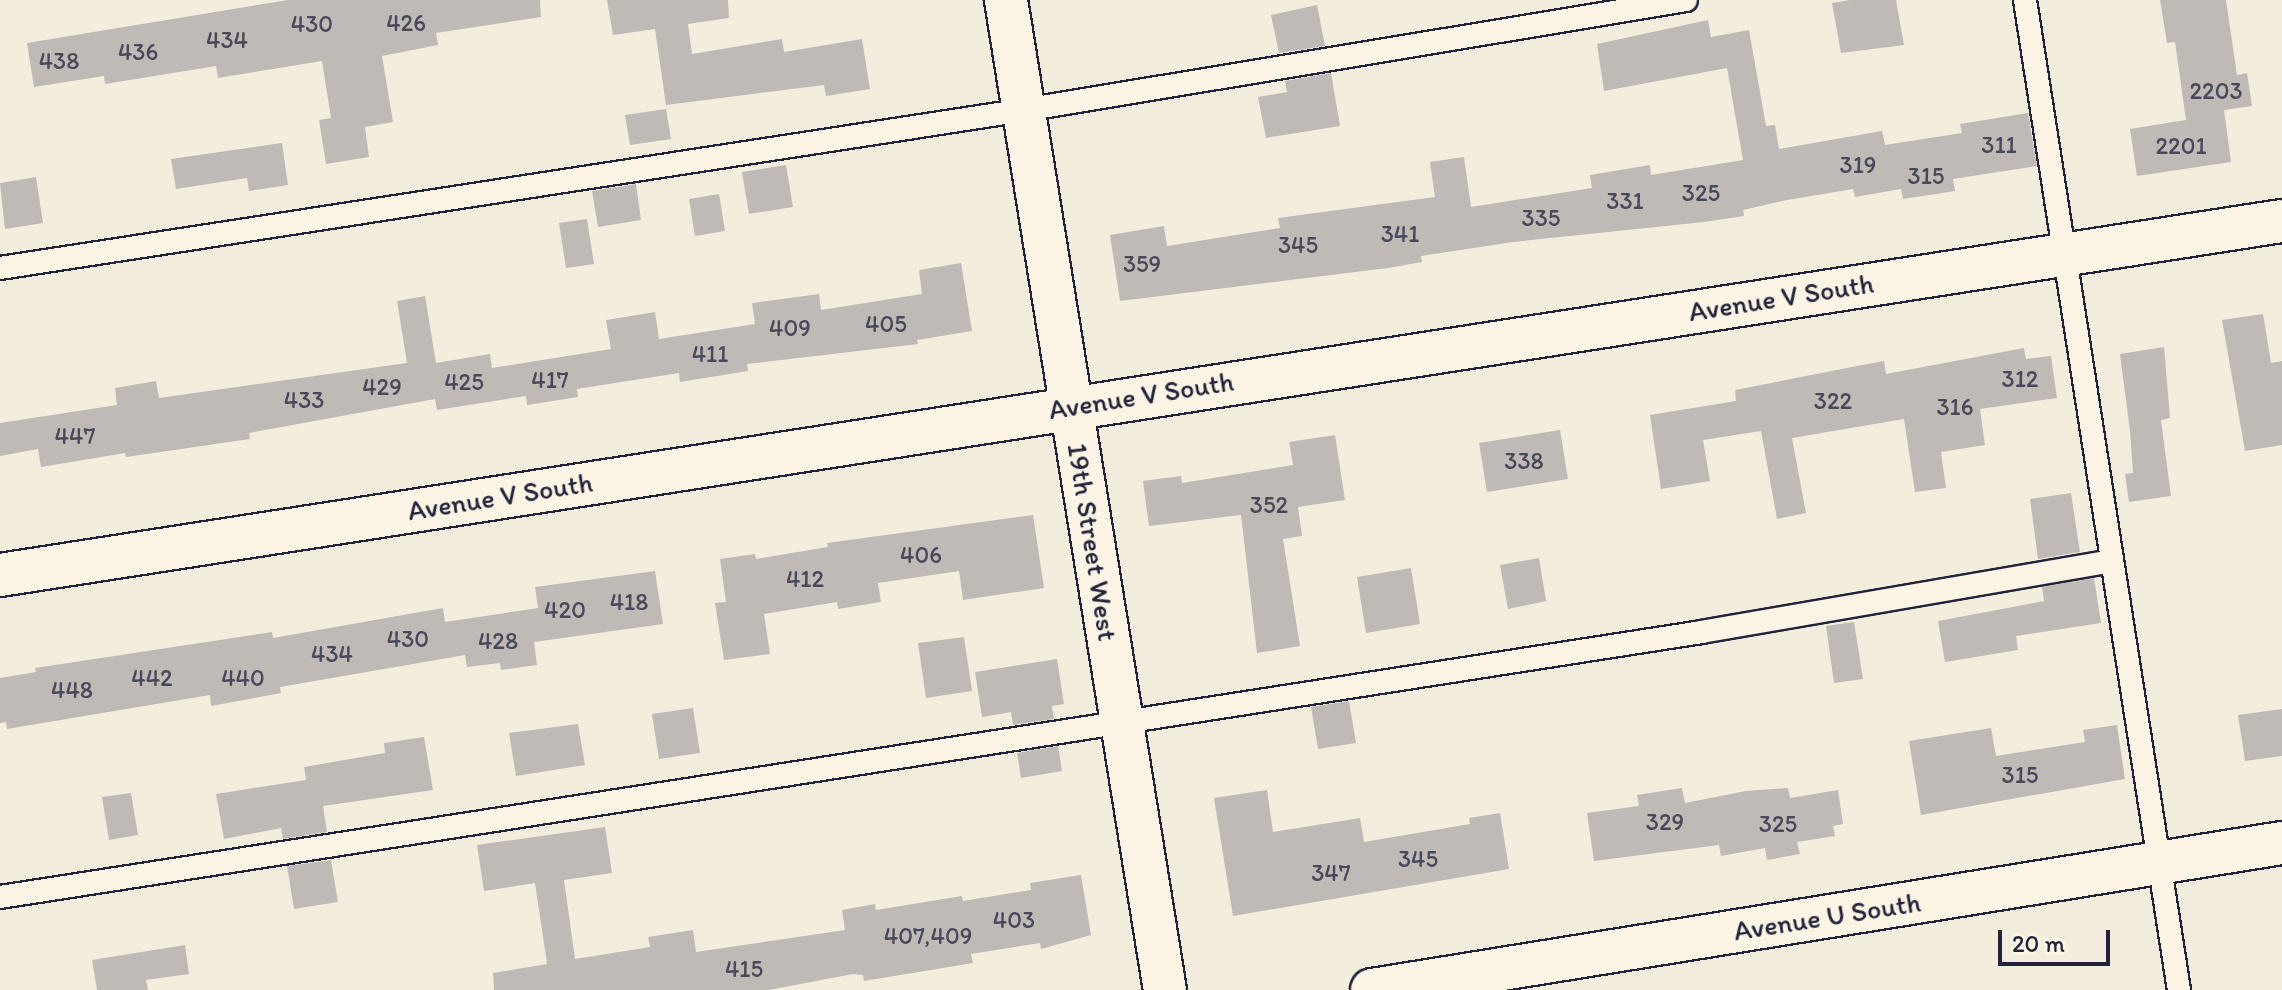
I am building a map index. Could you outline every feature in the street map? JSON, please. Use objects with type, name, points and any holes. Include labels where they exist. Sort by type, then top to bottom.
[{"type":"street","name":"19th Street West","points":[[1006,0],[1165,990]]},
{"type":"street","name":"Avenue V South","points":[[0,575],[1071,406],[2282,221]]},
{"type":"street","name":"Avenue U South","points":[[1372,990],[2282,843]]},
{"type":"lane","points":[[0,268],[1024,110],[1686,0]]},
{"type":"lane","points":[[2025,0],[2062,254],[2179,990]]},
{"type":"lane","points":[[0,897],[1122,723],[2111,561]]},
{"type":"building","points":[[288,0],[540,0],[541,17],[436,33],[438,45],[382,56],[393,122],[365,127],[369,157],[326,164],[319,120],[331,118],[322,61],[218,78],[216,66],[105,84],[104,76],[34,87],[27,43]]},
{"type":"building","points":[[607,0],[728,0],[729,18],[688,24],[692,54],[782,39],[784,52],[862,39],[870,89],[826,96],[824,85],[666,105],[655,29],[613,35]]},
{"type":"building","points":[[1896,0],[1904,45],[1841,53],[1832,3]]},
{"type":"building","points":[[2160,0],[2226,0],[2237,75],[2247,73],[2252,106],[2224,110],[2231,162],[2137,176],[2130,129],[2186,120],[2175,42],[2167,43]]},
{"type":"building","points":[[1317,5],[1325,46],[1279,53],[1271,15]]},
{"type":"building","points":[[1708,20],[1711,37],[1749,30],[1766,126],[1775,125],[1779,149],[1882,131],[1885,145],[1962,133],[1960,124],[2028,113],[2037,166],[1953,179],[1955,191],[1903,199],[1901,189],[1855,197],[1853,189],[1743,210],[1744,216],[1513,242],[1421,256],[1422,262],[1388,268],[1120,301],[1110,235],[1164,226],[1167,246],[1280,228],[1278,218],[1435,197],[1430,162],[1464,157],[1471,207],[1592,188],[1590,175],[1650,165],[1651,175],[1743,160],[1727,68],[1604,91],[1597,44]]},
{"type":"building","points":[[1331,73],[1340,126],[1266,138],[1258,97],[1287,92],[1285,81]]},
{"type":"building","points":[[666,109],[671,139],[630,145],[625,115]]},
{"type":"building","points":[[282,143],[288,185],[249,191],[247,178],[176,189],[171,159]]},
{"type":"building","points":[[786,165],[793,207],[749,214],[742,172]]},
{"type":"building","points":[[36,177],[43,223],[5,229],[0,183]]},
{"type":"building","points":[[636,184],[641,220],[598,227],[592,191]]},
{"type":"building","points":[[719,194],[725,231],[695,236],[689,199]]},
{"type":"building","points":[[587,219],[594,264],[566,268],[559,223]]},
{"type":"building","points":[[961,263],[972,331],[917,340],[918,344],[747,364],[748,371],[680,382],[679,373],[577,389],[578,397],[527,405],[526,396],[437,410],[435,399],[249,433],[250,439],[126,457],[125,453],[41,467],[38,449],[0,456],[0,423],[117,405],[115,388],[156,381],[159,398],[407,363],[397,301],[425,296],[436,363],[490,354],[492,368],[611,349],[606,320],[655,312],[659,339],[755,324],[752,303],[819,294],[821,310],[922,294],[919,270]]},
{"type":"building","points":[[2263,314],[2271,363],[2282,361],[2282,445],[2245,451],[2222,320]]},
{"type":"building","points":[[2164,347],[2170,418],[2161,420],[2171,496],[2129,502],[2125,474],[2133,473],[2120,354]]},
{"type":"building","points":[[2024,348],[2026,359],[2051,356],[2057,398],[1980,409],[1985,445],[1941,452],[1946,488],[1915,492],[1904,419],[1792,438],[1806,513],[1777,519],[1761,431],[1703,440],[1710,481],[1661,489],[1650,415],[1736,401],[1735,390],[1884,361],[1886,374]]},
{"type":"building","points":[[1560,430],[1568,479],[1487,492],[1479,443]]},
{"type":"building","points":[[1335,435],[1345,500],[1298,507],[1302,536],[1283,539],[1300,646],[1257,653],[1241,515],[1149,526],[1143,481],[1181,476],[1182,483],[1293,465],[1289,442]]},
{"type":"building","points":[[2071,493],[2080,552],[2038,559],[2030,499]]},
{"type":"building","points":[[1033,515],[1044,588],[963,600],[959,571],[878,583],[881,602],[838,609],[837,602],[764,614],[770,654],[724,660],[715,603],[726,602],[720,559],[755,554],[756,559],[828,547],[827,543]]},
{"type":"building","points":[[1539,558],[1546,601],[1508,609],[1500,565]]},
{"type":"building","points":[[1411,568],[1420,624],[1366,633],[1357,577]]},
{"type":"building","points":[[655,571],[663,624],[534,642],[537,665],[501,670],[500,663],[467,667],[465,655],[280,687],[281,693],[211,706],[210,695],[7,729],[6,722],[0,723],[0,678],[36,672],[35,668],[272,632],[273,638],[443,608],[445,622],[538,608],[535,587]]},
{"type":"building","points":[[2094,578],[2101,623],[2016,636],[2018,650],[1945,662],[1938,621],[2044,601],[2042,587]]},
{"type":"building","points":[[1854,622],[1863,679],[1834,683],[1826,626]]},
{"type":"building","points":[[964,637],[972,691],[926,698],[918,643]]},
{"type":"building","points":[[1057,659],[1064,704],[1052,706],[1054,719],[1013,725],[1011,712],[982,717],[975,672]]},
{"type":"building","points":[[1349,701],[1356,743],[1318,749],[1311,707]]},
{"type":"building","points":[[693,708],[700,753],[659,759],[652,714]]},
{"type":"building","points":[[2282,709],[2282,756],[2245,761],[2238,715]]},
{"type":"building","points":[[578,724],[585,765],[516,776],[509,733]]},
{"type":"building","points":[[2117,725],[2125,779],[1921,815],[1909,741],[1991,728],[1996,756],[2085,742],[2083,730]]},
{"type":"building","points":[[424,737],[433,790],[323,806],[327,832],[283,839],[281,828],[224,839],[216,794],[306,780],[304,767],[385,753],[384,743]]},
{"type":"building","points":[[1058,746],[1062,771],[1021,778],[1017,753]]},
{"type":"building","points":[[1682,788],[1685,803],[1746,791],[1788,788],[1790,798],[1838,790],[1843,824],[1833,826],[1835,836],[1797,842],[1800,854],[1767,860],[1765,848],[1721,856],[1719,845],[1594,861],[1587,813],[1639,806],[1637,795]]},
{"type":"building","points":[[1267,790],[1273,832],[1360,818],[1364,842],[1470,824],[1469,818],[1500,813],[1509,869],[1233,916],[1214,798]]},
{"type":"building","points":[[131,793],[138,835],[109,840],[102,797]]},
{"type":"building","points":[[605,827],[612,873],[564,880],[575,959],[650,947],[648,937],[693,930],[696,952],[845,930],[842,910],[875,904],[876,910],[962,896],[963,901],[1031,890],[1030,883],[1081,875],[1091,935],[1041,949],[1040,943],[971,954],[973,963],[864,981],[863,975],[853,974],[769,990],[494,990],[493,973],[547,964],[535,883],[484,891],[477,845]]},
{"type":"building","points":[[331,860],[338,902],[294,909],[287,866]]},
{"type":"building","points":[[185,945],[189,974],[146,980],[148,990],[97,990],[92,960]]}]
